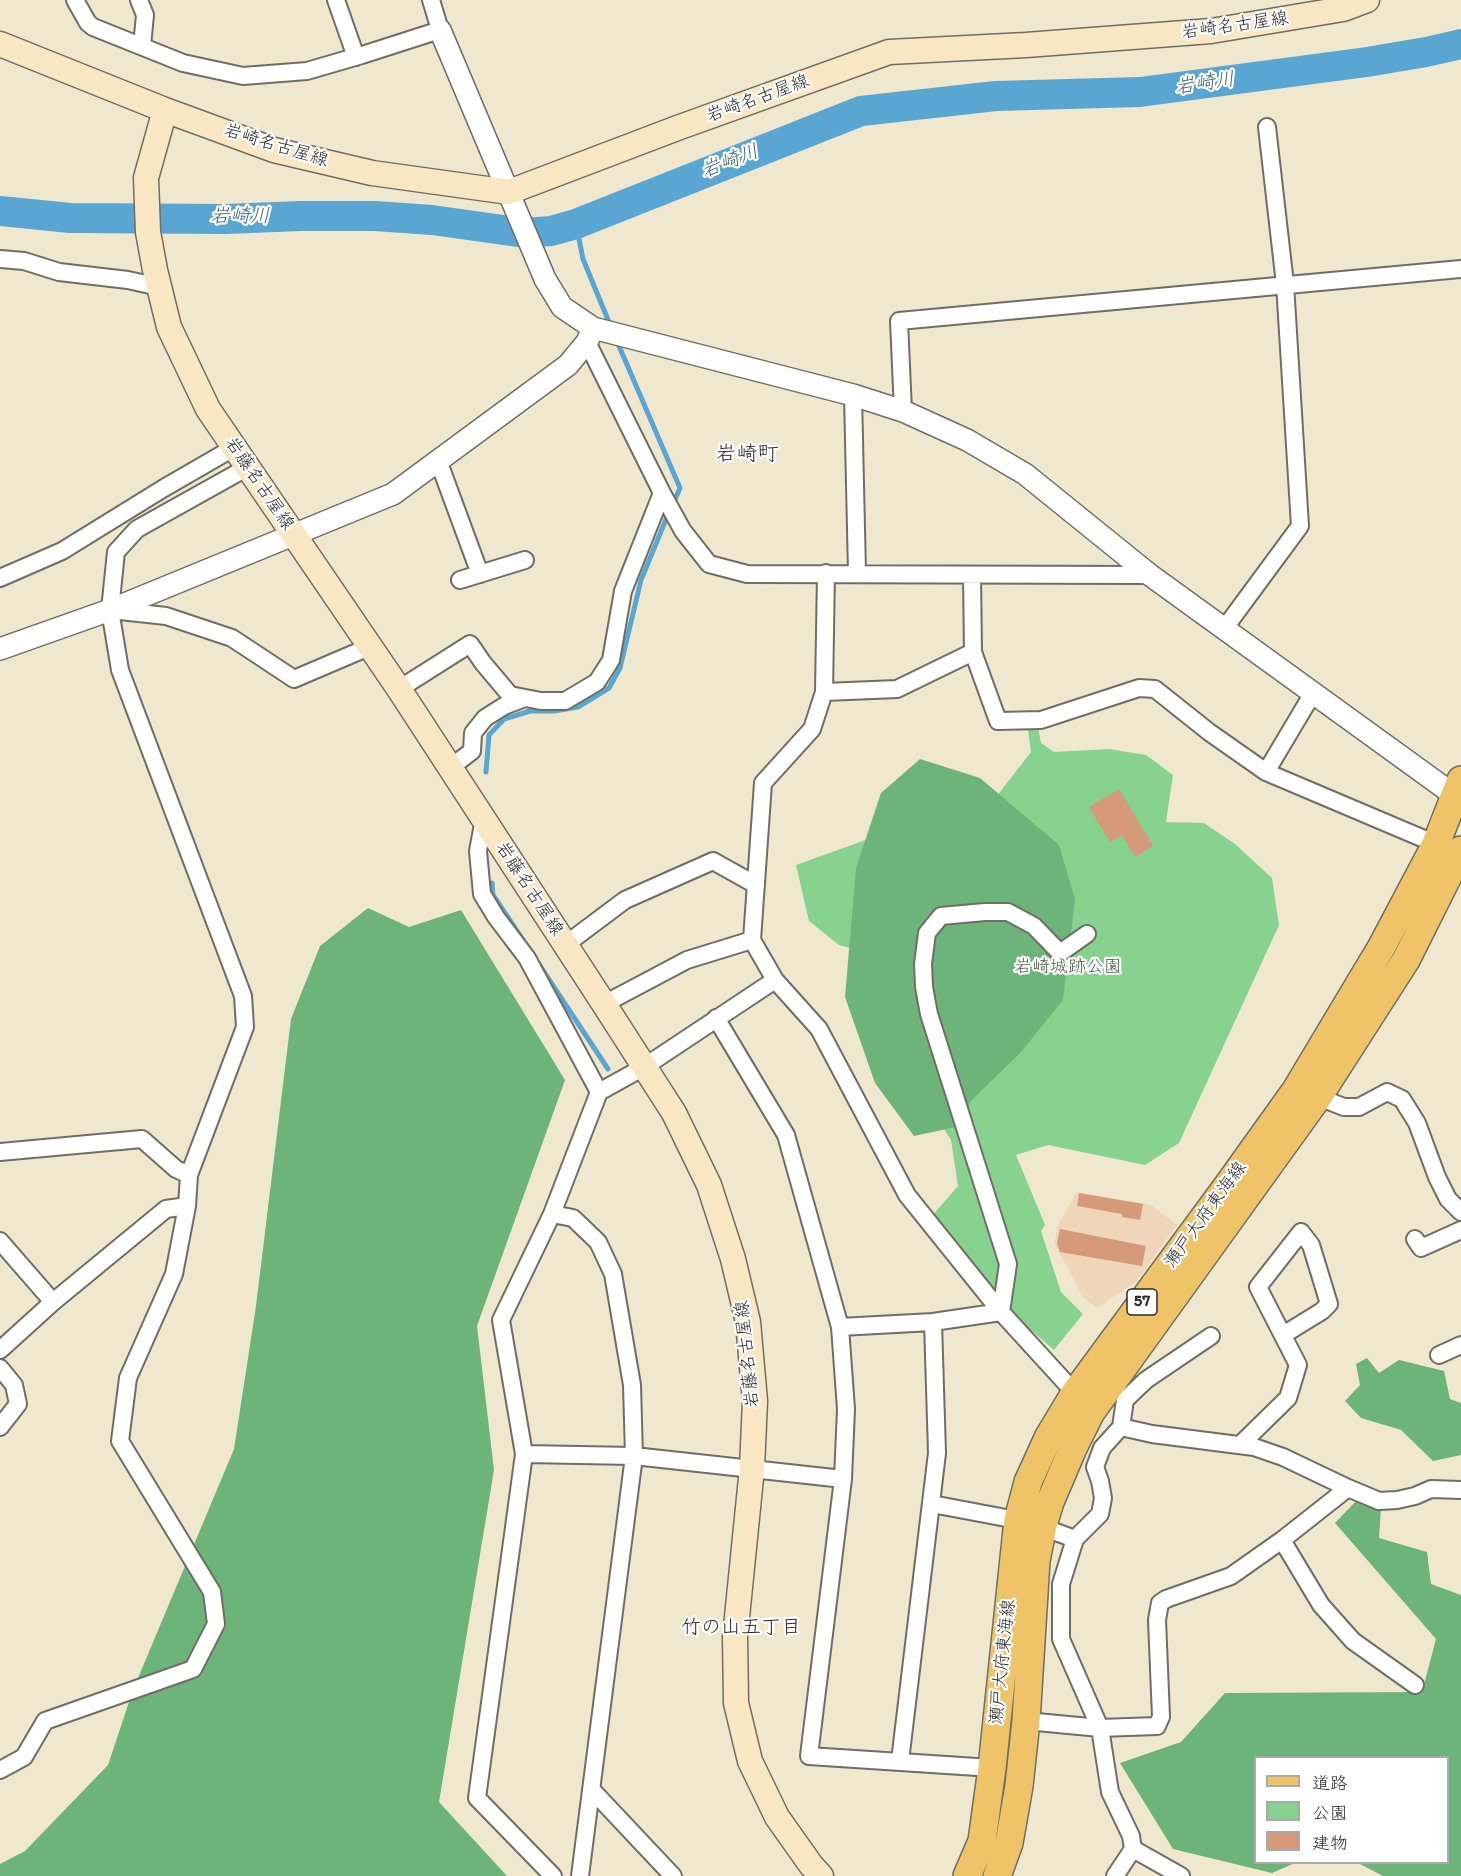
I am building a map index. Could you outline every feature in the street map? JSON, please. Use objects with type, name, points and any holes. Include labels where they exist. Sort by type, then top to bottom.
[{"type":"main road","name":"岩崎名古屋線","points":[[165,110],[274,150],[372,173],[511,199],[680,127],[889,52],[1026,45],[1211,31],[1343,9],[1367,0]]},
{"type":"main road","points":[[0,44],[165,110]]},
{"type":"main road","name":"岩藤名古屋線","points":[[165,110],[146,178],[148,232],[169,327],[208,409],[399,689],[566,945],[674,1113],[709,1185],[733,1259],[748,1322],[755,1401],[752,1468],[735,1637],[736,1703],[750,1761],[777,1817],[821,1876]]},
{"type":"main road","name":"瀬戸大府東海線","points":[[967,1876],[981,1840],[1031,1522],[1050,1502],[1072,1448],[1091,1412],[1318,1097],[1406,960],[1453,856],[1459,791]]},
{"type":"main road","name":"瀬戸大府東海線","points":[[996,1876],[1009,1843],[1019,1785],[1026,1721],[1036,1561],[1028,1482],[1048,1438],[1075,1393],[1296,1090],[1381,948],[1453,856]]},
{"type":"street","points":[[75,0],[88,23],[93,27],[183,63],[243,76],[307,71],[440,30]]},
{"type":"street","points":[[139,0],[145,15],[142,46]]},
{"type":"street","points":[[336,0],[356,57]]},
{"type":"street","points":[[431,0],[440,30],[545,279],[562,307],[600,333],[853,395],[903,411],[967,440],[1025,474],[1150,575],[1313,693],[1459,791]]},
{"type":"street","points":[[1224,629],[1300,526],[1285,284],[1267,127]]},
{"type":"street","points":[[0,259],[24,261],[59,272],[128,280],[157,278]]},
{"type":"street","points":[[903,411],[899,321],[1461,269]]},
{"type":"street","points":[[0,649],[110,610],[393,494],[568,365],[600,333]]},
{"type":"street","points":[[600,333],[665,498],[683,531],[709,564],[747,574],[1150,575]]},
{"type":"street","points":[[853,395],[857,573]]},
{"type":"street","points":[[0,578],[62,551],[235,447]]},
{"type":"street","points":[[438,460],[480,574]]},
{"type":"street","points":[[0,1770],[24,1757],[45,1721],[193,1669],[216,1624],[212,1593],[120,1441],[128,1378],[174,1274],[187,1206],[189,1175],[245,1027],[243,996],[120,670],[110,610],[116,552],[137,529],[248,467]]},
{"type":"street","points":[[399,689],[470,644],[510,694],[541,701],[565,700],[597,682],[610,660],[623,591],[665,498]]},
{"type":"street","points":[[460,580],[525,560]]},
{"type":"street","points":[[826,573],[824,692],[812,729],[763,783],[752,940],[775,980],[819,1029],[907,1195],[1001,1312],[1075,1393]]},
{"type":"street","points":[[972,574],[973,652],[998,721],[1041,720],[1139,688],[1155,689],[1209,732],[1266,772],[1453,856]]},
{"type":"street","points":[[110,610],[166,616],[232,638],[294,679],[369,647]]},
{"type":"street","points":[[824,692],[897,689],[973,652]]},
{"type":"street","points":[[1266,772],[1313,693]]},
{"type":"street","points":[[450,768],[472,751],[473,733],[485,718],[504,706],[525,698]]},
{"type":"street","points":[[484,819],[478,851],[482,894],[527,958],[599,1092]]},
{"type":"street","points":[[566,945],[625,900],[713,861],[756,885]]},
{"type":"street","points":[[1001,1312],[1008,1264],[929,1014],[923,964],[927,933],[941,916],[1008,912],[1034,926],[1060,953],[1087,934]]},
{"type":"street","points":[[604,1004],[687,960],[752,940]]},
{"type":"street","points":[[553,1876],[477,1798],[524,1454],[501,1320],[552,1214],[599,1092],[644,1067],[775,980]]},
{"type":"street","points":[[716,1018],[786,1135],[840,1328],[846,1409],[843,1479],[809,1756],[992,1768]]},
{"type":"street","points":[[1318,1097],[1344,1107],[1359,1107],[1387,1092],[1402,1100],[1417,1123],[1437,1177],[1448,1199],[1461,1212]]},
{"type":"street","points":[[0,1152],[142,1139],[176,1169],[189,1175]]},
{"type":"street","points":[[0,1350],[53,1302],[166,1209],[187,1206]]},
{"type":"street","points":[[552,1214],[573,1218],[598,1242],[613,1274],[632,1385],[634,1456],[580,1876]]},
{"type":"street","points":[[1415,1239],[1421,1248],[1461,1230]]},
{"type":"street","points":[[1240,1445],[1288,1398],[1298,1365],[1258,1287],[1301,1232],[1311,1245],[1329,1304],[1322,1311],[1283,1335]]},
{"type":"street","points":[[0,1240],[53,1302]]},
{"type":"street","points":[[840,1328],[933,1322],[1001,1312]]},
{"type":"street","points":[[900,1761],[937,1453],[933,1322]]},
{"type":"street","points":[[1115,1876],[1132,1849],[1131,1836],[1110,1792],[1100,1728],[1061,1640],[1061,1584],[1075,1539],[1100,1514],[1103,1498],[1095,1467],[1102,1448],[1121,1427],[1125,1400],[1146,1380],[1211,1336]]},
{"type":"street","points":[[1439,1355],[1461,1345]]},
{"type":"street","points":[[0,1368],[14,1385],[18,1404],[0,1427]]},
{"type":"street","points":[[1121,1427],[1152,1434],[1254,1447],[1283,1457],[1379,1501],[1415,1496],[1431,1489],[1461,1490]]},
{"type":"street","points":[[524,1454],[634,1456],[843,1479]]},
{"type":"street","points":[[1026,1721],[1100,1728],[1157,1726],[1161,1718],[1157,1620],[1160,1603],[1231,1576],[1282,1540],[1348,1488]]},
{"type":"street","points":[[932,1504],[1031,1522],[1075,1539]]},
{"type":"street","points":[[1282,1540],[1321,1605],[1347,1635],[1415,1685]]},
{"type":"street","points":[[592,1790],[673,1876]]},
{"type":"street","points":[[1132,1849],[1181,1876]]},
{"type":"shaded area","points":[[1077,1192],[1151,1205],[1177,1225],[1136,1282],[1097,1308],[1083,1297],[1054,1243],[1058,1225]]},
{"type":"green space","name":"岩崎城跡公園","points":[[1036,716],[1041,743],[1054,752],[1109,749],[1146,755],[1173,775],[1166,822],[1204,823],[1235,844],[1272,878],[1279,925],[1179,1143],[1145,1165],[1048,1145],[1016,1155],[1045,1225],[1041,1231],[1061,1292],[1083,1314],[1054,1350],[1001,1304],[931,1217],[958,1186],[951,1140],[922,1095],[861,951],[839,945],[809,921],[796,865],[874,837],[989,806],[1031,752],[1027,723]]},
{"type":"green space","points":[[920,759],[980,778],[1059,845],[1075,899],[1063,1000],[1021,1052],[971,1101],[956,1127],[914,1136],[875,1083],[845,997],[856,868],[881,793]]},
{"type":"green space","points":[[368,908],[409,927],[461,910],[565,1080],[477,1326],[494,1470],[439,1802],[507,1876],[0,1876],[0,1864],[25,1851],[108,1765],[133,1690],[234,1449],[256,1306],[291,1019],[320,946]]},
{"type":"green space","points":[[1367,1358],[1379,1373],[1399,1360],[1444,1371],[1450,1399],[1461,1403],[1461,1455],[1433,1461],[1401,1430],[1361,1418],[1345,1401],[1360,1385],[1356,1364]]},
{"type":"green space","points":[[1357,1500],[1381,1508],[1379,1538],[1427,1552],[1431,1584],[1461,1595],[1461,1876],[1383,1876],[1360,1864],[1449,1864],[1449,1756],[1254,1756],[1254,1864],[1293,1864],[1272,1873],[1173,1849],[1120,1763],[1181,1742],[1225,1693],[1422,1692],[1436,1639],[1335,1523]]},
{"type":"building","points":[[1119,789],[1153,846],[1135,857],[1122,835],[1110,842],[1089,807]]},
{"type":"building","points":[[1079,1193],[1143,1204],[1140,1220],[1122,1217],[1122,1214],[1077,1206]]},
{"type":"building","points":[[1060,1229],[1146,1246],[1142,1266],[1060,1252],[1057,1243]]},
{"type":"waterway","name":"岩崎川","points":[[0,211],[70,218],[226,219],[375,216],[432,220],[525,233],[551,231],[576,224],[861,111],[996,96],[1140,92],[1367,62],[1461,44]]},
{"type":"waterway","points":[[576,224],[583,259],[611,327]]},
{"type":"waterway","points":[[616,339],[680,488],[673,504]]},
{"type":"waterway","points":[[486,772],[489,735],[504,719],[530,711],[554,711],[578,707],[609,688],[620,668],[641,580],[669,512]]},
{"type":"waterway","points":[[492,883],[493,895],[523,940]]},
{"type":"waterway","points":[[538,963],[608,1069]]},
{"type":"district","name":"岩崎町","points":[[747,455]]},
{"type":"district","name":"竹の山五丁目","points":[[741,1628]]}]
